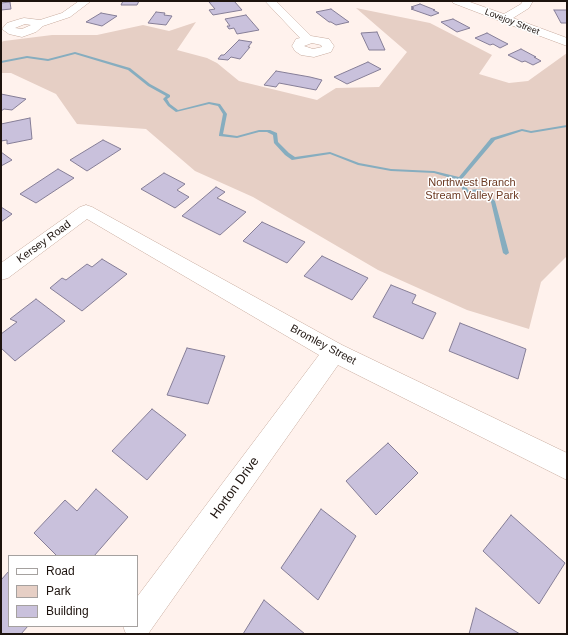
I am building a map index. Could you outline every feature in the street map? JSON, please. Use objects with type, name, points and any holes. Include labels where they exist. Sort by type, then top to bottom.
[{"type":"street","points":[[38,24],[66,15],[86,1]]},
{"type":"street","points":[[270,1],[307,39]]},
{"type":"street","name":"Lovejoy Street","points":[[457,1],[567,42]]},
{"type":"street","points":[[504,19],[524,6],[528,1]]},
{"type":"street","name":"Kersey Road","points":[[1,273],[86,211]]},
{"type":"street","name":"Bromley Street","points":[[86,211],[334,352],[567,467]]},
{"type":"street","name":"Horton Drive","points":[[138,622],[334,352]]},
{"type":"green space","name":"Northwest Branch Stream Valley Park","points":[[356,8],[430,23],[492,55],[479,74],[509,83],[528,81],[567,53],[567,256],[541,282],[529,329],[467,310],[378,270],[253,197],[195,171],[146,129],[77,124],[56,94],[11,73],[1,73],[1,42],[4,41],[52,35],[97,35],[143,25],[169,31],[196,22],[177,50],[207,58],[217,63],[239,81],[317,100],[336,88],[379,87],[407,52]]},
{"type":"building","points":[[123,1],[139,1],[137,5],[121,5]]},
{"type":"building","points":[[234,1],[242,10],[213,15],[209,10],[215,9],[209,2]]},
{"type":"building","points":[[10,2],[11,9],[1,10],[1,3]]},
{"type":"building","points":[[420,4],[439,13],[431,16],[411,9],[414,8],[411,7]]},
{"type":"building","points":[[331,9],[349,22],[336,25],[329,22],[316,12]]},
{"type":"building","points":[[554,10],[567,10],[567,23],[561,23]]},
{"type":"building","points":[[156,12],[165,13],[164,15],[172,16],[166,25],[148,23]]},
{"type":"building","points":[[101,13],[117,16],[102,26],[86,22]]},
{"type":"building","points":[[246,15],[259,30],[237,34],[234,28],[229,29],[227,26],[230,26],[225,19]]},
{"type":"building","points":[[453,19],[470,28],[457,32],[441,22]]},
{"type":"building","points":[[377,32],[385,50],[369,50],[361,33]]},
{"type":"building","points":[[487,33],[508,44],[500,48],[475,38]]},
{"type":"building","points":[[239,40],[252,42],[248,47],[250,47],[240,59],[231,57],[228,60],[218,59],[221,55],[224,55]]},
{"type":"building","points":[[521,49],[541,61],[533,65],[525,61],[522,62],[508,55]]},
{"type":"building","points":[[368,62],[381,69],[347,84],[334,77]]},
{"type":"building","points":[[276,71],[322,80],[316,90],[279,83],[276,87],[264,85]]},
{"type":"building","points":[[1,94],[26,99],[12,110],[4,109],[1,111]]},
{"type":"building","points":[[30,118],[32,139],[7,144],[7,140],[1,141],[1,124]]},
{"type":"building","points":[[103,140],[121,149],[87,171],[70,160]]},
{"type":"building","points":[[1,152],[12,160],[1,166]]},
{"type":"building","points":[[58,169],[74,178],[36,203],[20,194]]},
{"type":"building","points":[[164,173],[185,184],[177,190],[189,197],[175,208],[141,189]]},
{"type":"building","points":[[216,187],[225,192],[217,198],[246,212],[220,235],[182,216]]},
{"type":"building","points":[[1,207],[12,214],[1,222]]},
{"type":"building","points":[[262,222],[305,242],[287,263],[243,241]]},
{"type":"building","points":[[322,256],[368,278],[352,300],[304,276]]},
{"type":"building","points":[[102,259],[127,274],[82,311],[50,288],[62,278],[66,280],[87,264],[92,267]]},
{"type":"building","points":[[391,285],[416,295],[412,303],[436,313],[423,339],[373,317]]},
{"type":"building","points":[[36,299],[65,321],[15,361],[1,348],[1,334],[17,322],[10,319]]},
{"type":"building","points":[[460,323],[526,349],[518,379],[449,351]]},
{"type":"building","points":[[187,348],[225,356],[208,404],[167,395]]},
{"type":"building","points":[[152,409],[186,435],[147,480],[112,451]]},
{"type":"building","points":[[388,443],[418,473],[376,515],[346,481]]},
{"type":"building","points":[[96,489],[128,517],[95,555],[56,555],[34,533],[65,500],[77,511]]},
{"type":"building","points":[[321,509],[356,536],[318,600],[281,568]]},
{"type":"building","points":[[511,515],[565,563],[539,604],[483,551]]},
{"type":"building","points":[[8,572],[8,627],[27,627],[21,634],[1,634],[1,580]]},
{"type":"building","points":[[264,600],[305,634],[243,634]]},
{"type":"building","points":[[476,608],[520,634],[469,634]]},
{"type":"waterway","points":[[1,62],[27,57],[48,60],[75,53],[129,69],[149,85],[169,96],[165,99],[169,105],[177,111],[209,103],[219,105],[225,114],[221,135],[237,137],[259,131],[268,131],[275,134],[276,142],[294,159],[330,153],[358,164],[391,170],[434,172],[460,179]]},
{"type":"waterway","points":[[460,179],[493,139],[522,130],[531,132],[567,126]]},
{"type":"waterway","points":[[460,179],[466,192],[479,190],[493,201],[506,253]]}]
